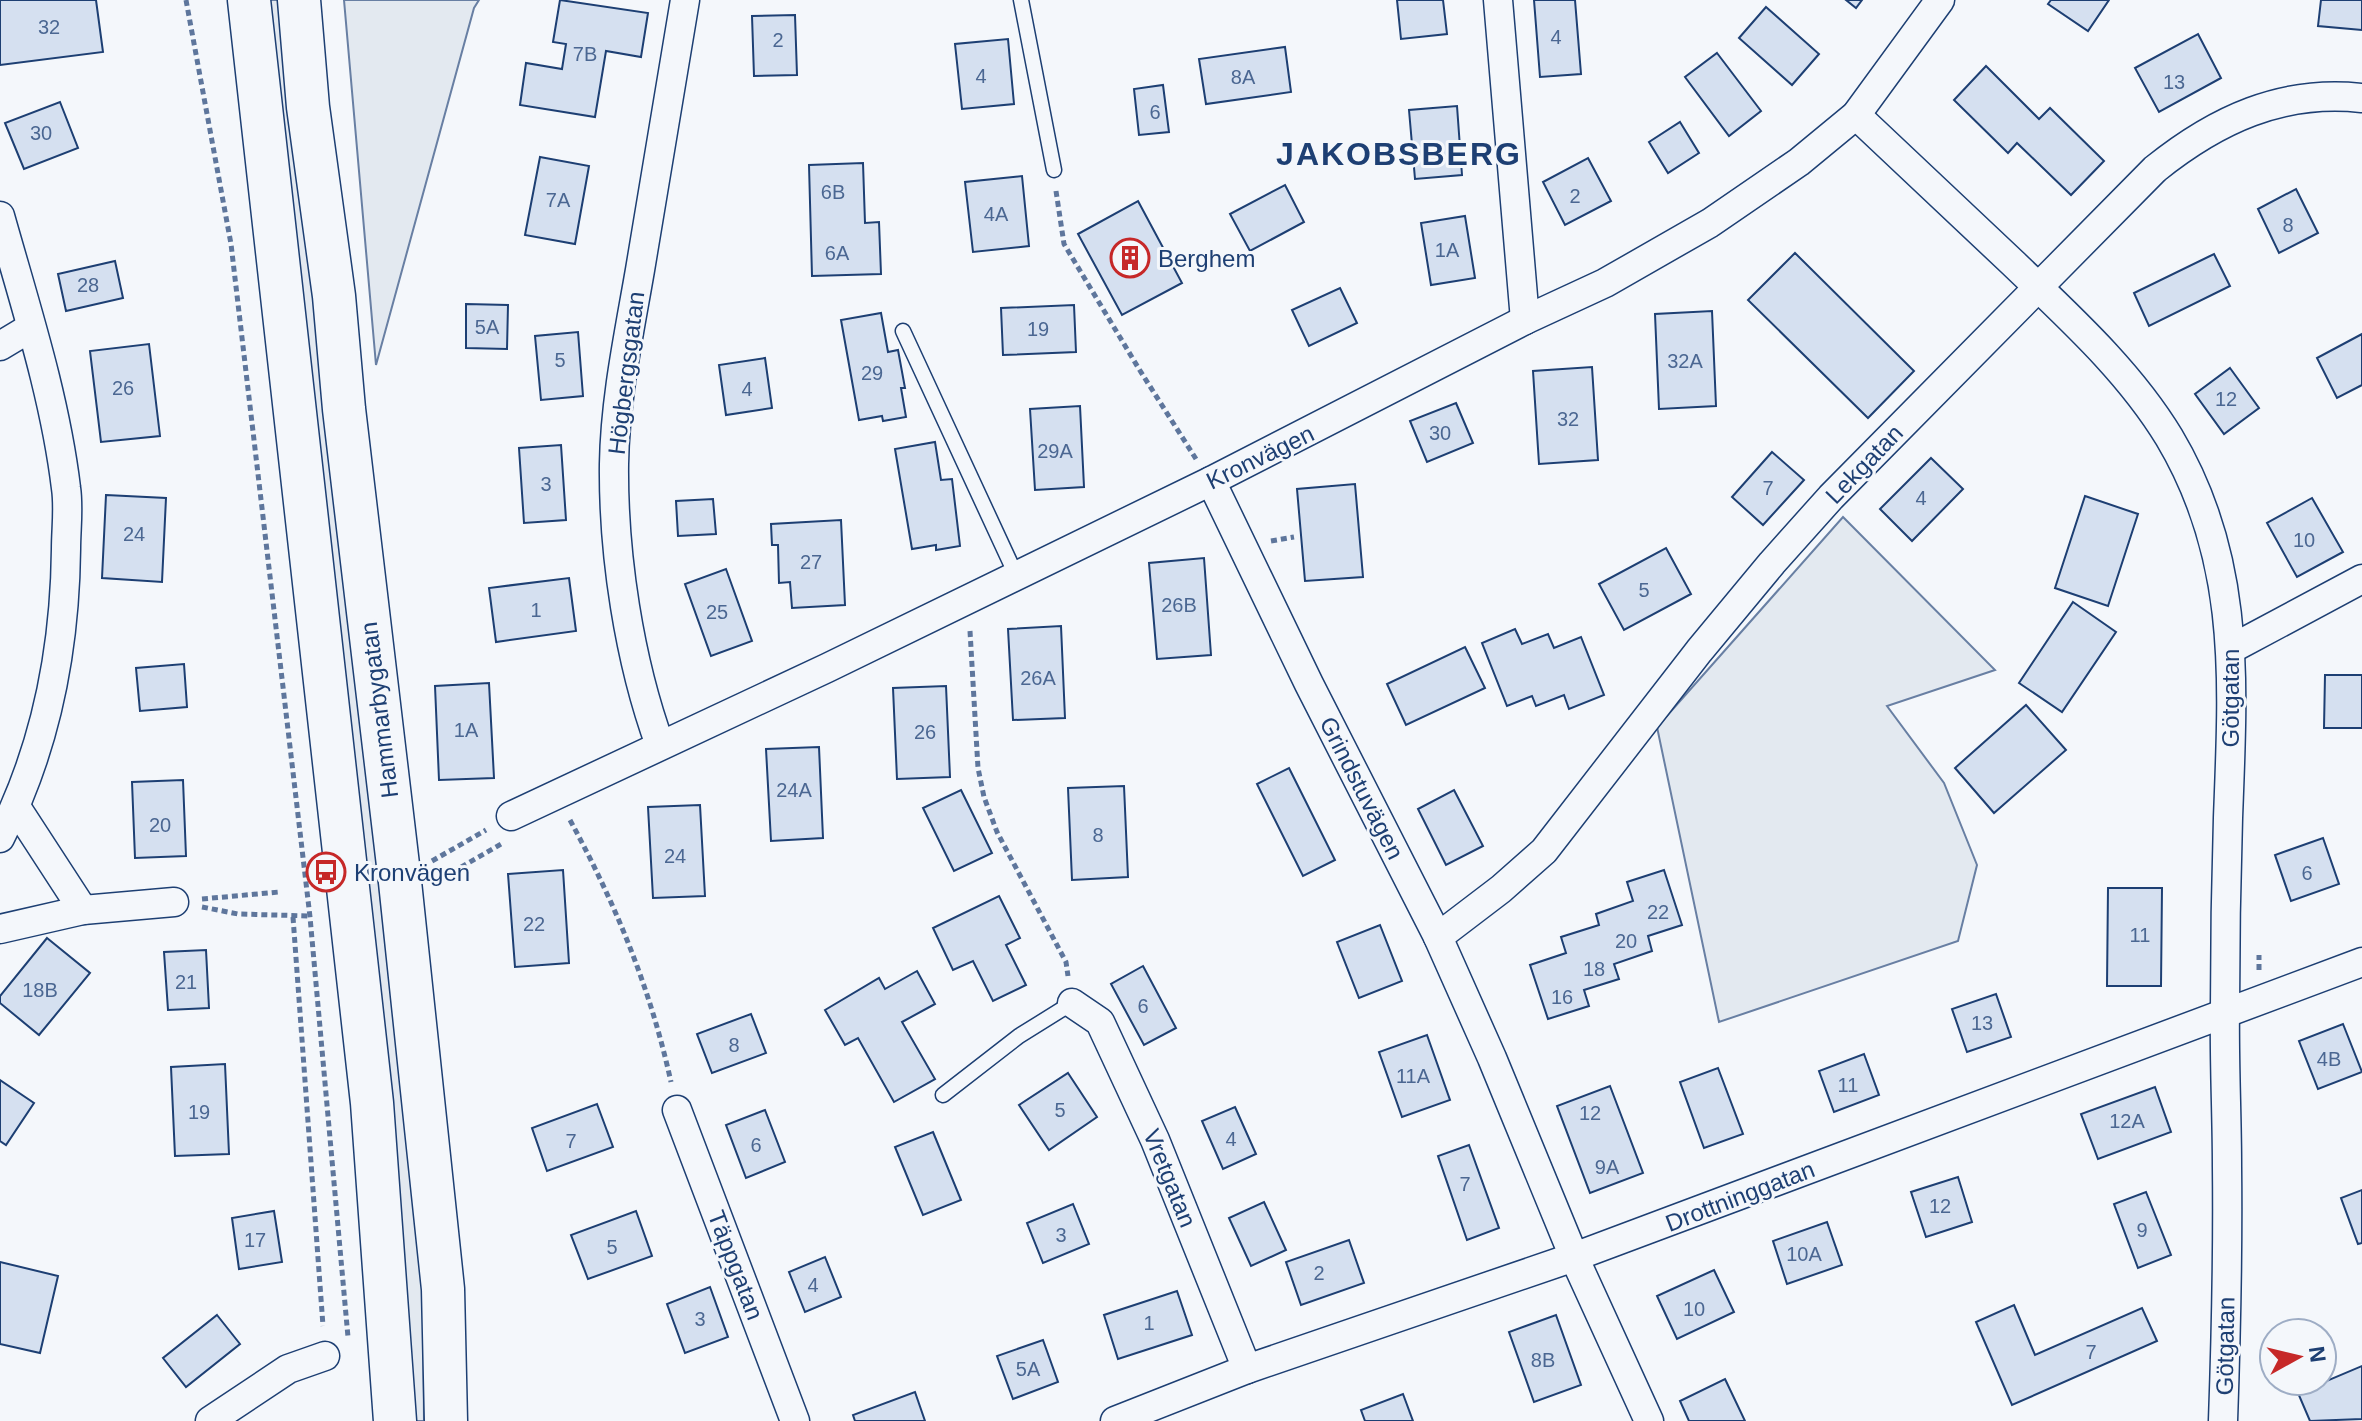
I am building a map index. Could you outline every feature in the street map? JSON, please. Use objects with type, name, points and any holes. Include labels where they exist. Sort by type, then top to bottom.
[{"type":"main road","name":"Hammarbygatan","points":[[249,0],[372,1103],[395,1421]]},
{"type":"main road","name":"Hammarbygatan","points":[[299,0],[308,107],[334,296],[443,1289],[446,1421]]},
{"type":"street","name":"Högbergsgatan","points":[[660,745],[645,703],[626,608],[616,525],[614,463],[619,392],[685,0]]},
{"type":"street","points":[[1498,0],[1525,320]]},
{"type":"street","name":"Kronvägen","points":[[511,816],[827,668],[1211,481],[1525,320],[1605,283],[1710,223],[1799,162],[1856,115],[1940,0]]},
{"type":"street","name":"Lekgatan","points":[[1438,937],[1501,889],[1544,851],[1699,651],[1831,497],[2155,169],[2189,142],[2237,116],[2302,98],[2362,98]]},
{"type":"street","name":"Götgatan","points":[[1856,115],[2101,351],[2169,438],[2206,522],[2226,598],[2231,649],[2223,1421]]},
{"type":"street","points":[[0,216],[53,415],[67,491],[66,591],[59,658],[43,726],[16,807],[0,838]]},
{"type":"street","points":[[0,346],[30,328]]},
{"type":"street","name":"Grindstuvägen","points":[[1211,481],[1309,684],[1438,937],[1574,1257],[1649,1421]]},
{"type":"street","points":[[2231,649],[2362,579]]},
{"type":"street","points":[[16,807],[83,910]]},
{"type":"street","points":[[0,929],[83,910],[174,902]]},
{"type":"street","name":"Drottninggatan","points":[[1115,1421],[1247,1369],[1574,1257],[2362,962]]},
{"type":"street","name":"Vretgatan","points":[[1072,1003],[1100,1022],[1155,1140],[1247,1369]]},
{"type":"street","name":"Täppgatan","points":[[677,1110],[795,1421]]},
{"type":"street","points":[[210,1421],[288,1369],[337,1350]]},
{"type":"lane","points":[[1021,0],[1054,170]]},
{"type":"lane","points":[[903,331],[1016,575]]},
{"type":"lane","points":[[943,1095],[1019,1036],[1072,1003]]},
{"type":"path","points":[[186,0],[231,244],[310,917],[337,1350]]},
{"type":"path","points":[[1054,170],[1064,244],[1211,481]]},
{"type":"path","points":[[968,598],[978,768],[984,797],[997,832],[1066,962],[1072,1003]]},
{"type":"path","points":[[556,794],[599,875],[635,958],[657,1023],[677,1110]]},
{"type":"path","points":[[430,863],[511,816]]},
{"type":"path","points":[[431,884],[505,842],[511,816]]},
{"type":"path","points":[[174,902],[279,892]]},
{"type":"path","points":[[174,902],[238,914],[293,917],[337,1350]]},
{"type":"shaded area","points":[[266,0],[283,0],[423,1289],[424,1421],[413,1421]]},
{"type":"shaded area","points":[[344,0],[479,0],[474,8],[376,365]]},
{"type":"shaded area","points":[[1843,517],[1995,670],[1887,706],[1944,783],[1977,865],[1958,941],[1719,1022],[1657,727]]},
{"type":"building","points":[[0,0],[96,0],[103,52],[0,65]]},
{"type":"building","points":[[560,0],[648,13],[641,57],[606,51],[595,117],[520,105],[526,63],[562,69],[566,44],[553,42]]},
{"type":"building","points":[[1397,0],[1443,0],[1447,34],[1401,39]]},
{"type":"building","points":[[1534,0],[1575,0],[1581,74],[1540,77]]},
{"type":"building","points":[[1846,0],[1862,0],[1856,8]]},
{"type":"building","points":[[2051,0],[2109,0],[2088,31],[2048,4]]},
{"type":"building","points":[[2321,0],[2362,0],[2362,30],[2318,26]]},
{"type":"building","points":[[1766,7],[1819,54],[1792,85],[1739,38]]},
{"type":"building","points":[[795,15],[797,75],[754,76],[752,16]]},
{"type":"building","points":[[2198,34],[2221,78],[2159,112],[2135,68]]},
{"type":"building","points":[[1008,39],[1014,104],[962,109],[955,44]]},
{"type":"building","points":[[1285,47],[1291,92],[1206,104],[1199,59]]},
{"type":"building","points":[[1717,53],[1761,111],[1729,136],[1685,77]]},
{"type":"building","points":[[1986,66],[2039,119],[2050,108],[2104,161],[2071,195],[2017,143],[2008,153],[1954,100]]},
{"type":"building","points":[[1163,85],[1169,132],[1139,135],[1134,89]]},
{"type":"building","points":[[60,102],[78,148],[24,169],[5,123]]},
{"type":"building","points":[[1457,106],[1462,175],[1415,179],[1409,110]]},
{"type":"building","points":[[1680,122],[1699,153],[1668,173],[1649,142]]},
{"type":"building","points":[[540,157],[589,166],[575,244],[525,235]]},
{"type":"building","points":[[1588,158],[1611,201],[1565,225],[1543,182]]},
{"type":"building","points":[[863,163],[865,223],[879,222],[881,274],[812,276],[809,165]]},
{"type":"building","points":[[1022,176],[1029,246],[973,252],[965,182]]},
{"type":"building","points":[[1285,185],[1304,222],[1250,251],[1230,214]]},
{"type":"building","points":[[2296,189],[2318,233],[2279,253],[2258,209]]},
{"type":"building","name":"Berghem","points":[[1138,201],[1182,283],[1122,315],[1078,234]]},
{"type":"building","points":[[1465,216],[1475,278],[1431,285],[1421,223]]},
{"type":"building","points":[[1795,253],[1914,371],[1868,418],[1748,300]]},
{"type":"building","points":[[2214,254],[2230,286],[2149,326],[2134,293]]},
{"type":"building","points":[[115,261],[123,298],[66,311],[58,274]]},
{"type":"building","points":[[1340,288],[1357,323],[1309,346],[1292,310]]},
{"type":"building","points":[[466,304],[508,305],[507,349],[466,348]]},
{"type":"building","points":[[1074,305],[1076,352],[1003,355],[1001,308]]},
{"type":"building","points":[[1712,311],[1716,406],[1659,409],[1655,314]]},
{"type":"building","points":[[881,313],[888,352],[898,350],[905,388],[901,388],[906,417],[883,421],[882,416],[859,420],[841,320]]},
{"type":"building","points":[[578,332],[583,396],[541,400],[535,336]]},
{"type":"building","points":[[2362,334],[2362,385],[2337,398],[2317,358]]},
{"type":"building","points":[[149,344],[160,436],[101,442],[90,351]]},
{"type":"building","points":[[765,358],[772,408],[726,415],[719,365]]},
{"type":"building","points":[[1592,367],[1598,460],[1539,464],[1533,371]]},
{"type":"building","points":[[2230,368],[2259,408],[2224,434],[2195,394]]},
{"type":"building","points":[[1456,403],[1473,443],[1427,462],[1410,421]]},
{"type":"building","points":[[1080,406],[1084,487],[1035,490],[1030,409]]},
{"type":"building","points":[[935,442],[941,480],[952,479],[960,546],[936,550],[936,545],[912,549],[895,449]]},
{"type":"building","points":[[561,445],[566,520],[524,523],[519,448]]},
{"type":"building","points":[[1772,452],[1804,480],[1763,525],[1732,497]]},
{"type":"building","points":[[1931,458],[1963,489],[1912,541],[1880,509]]},
{"type":"building","points":[[1355,484],[1363,577],[1305,581],[1297,489]]},
{"type":"building","points":[[106,495],[166,498],[162,582],[102,578]]},
{"type":"building","points":[[2085,496],[2138,514],[2108,606],[2055,588]]},
{"type":"building","points":[[2312,498],[2343,552],[2297,577],[2267,523]]},
{"type":"building","points":[[713,499],[716,534],[678,536],[676,501]]},
{"type":"building","points":[[841,520],[845,605],[792,608],[790,582],[779,583],[778,545],[772,545],[771,524]]},
{"type":"building","points":[[1666,548],[1691,594],[1624,630],[1599,584]]},
{"type":"building","points":[[1204,558],[1211,655],[1157,659],[1149,563]]},
{"type":"building","points":[[726,569],[752,641],[711,656],[685,584]]},
{"type":"building","points":[[569,578],[576,631],[496,642],[489,588]]},
{"type":"building","points":[[2073,602],[2116,632],[2062,712],[2019,683]]},
{"type":"building","points":[[1061,626],[1065,718],[1013,720],[1008,629]]},
{"type":"building","points":[[1515,629],[1522,644],[1548,634],[1554,648],[1581,637],[1604,695],[1569,709],[1564,695],[1536,706],[1532,696],[1507,706],[1482,643]]},
{"type":"building","points":[[1465,647],[1485,688],[1406,725],[1387,684]]},
{"type":"building","points":[[184,664],[187,707],[140,711],[136,668]]},
{"type":"building","points":[[2325,675],[2362,675],[2362,728],[2324,728]]},
{"type":"building","points":[[489,683],[494,778],[439,780],[435,686]]},
{"type":"building","points":[[946,686],[950,777],[897,779],[893,688]]},
{"type":"building","points":[[2026,705],[2066,750],[1994,813],[1955,768]]},
{"type":"building","points":[[819,747],[823,838],[771,841],[766,749]]},
{"type":"building","points":[[1289,768],[1335,860],[1303,876],[1257,784]]},
{"type":"building","points":[[183,780],[186,856],[135,858],[132,782]]},
{"type":"building","points":[[1124,786],[1128,877],[1072,880],[1068,788]]},
{"type":"building","points":[[961,790],[992,853],[954,871],[923,808]]},
{"type":"building","points":[[1454,790],[1483,846],[1446,865],[1418,809]]},
{"type":"building","points":[[700,805],[705,896],[653,898],[648,807]]},
{"type":"building","points":[[2323,838],[2339,884],[2291,901],[2275,855]]},
{"type":"building","points":[[563,870],[569,963],[515,967],[508,874]]},
{"type":"building","points":[[1664,870],[1682,925],[1648,936],[1652,951],[1614,964],[1619,979],[1584,990],[1589,1006],[1548,1019],[1530,965],[1566,953],[1561,937],[1599,925],[1596,914],[1633,901],[1627,882]]},
{"type":"building","points":[[2108,888],[2162,888],[2161,986],[2107,986]]},
{"type":"building","points":[[999,896],[1020,938],[1006,945],[1026,985],[993,1001],[973,961],[953,970],[933,928]]},
{"type":"building","points":[[1380,925],[1402,981],[1359,998],[1337,942]]},
{"type":"building","points":[[47,938],[90,973],[39,1035],[0,1003],[0,996]]},
{"type":"building","points":[[206,950],[209,1008],[168,1010],[164,952]]},
{"type":"building","points":[[1143,966],[1176,1028],[1144,1045],[1111,984]]},
{"type":"building","points":[[917,971],[935,1004],[902,1022],[935,1079],[894,1102],[858,1038],[845,1045],[825,1010],[879,978],[885,989]]},
{"type":"building","points":[[1996,994],[2011,1037],[1967,1052],[1952,1009]]},
{"type":"building","points":[[751,1014],[766,1053],[712,1073],[697,1034]]},
{"type":"building","points":[[2343,1024],[2362,1072],[2318,1089],[2299,1041]]},
{"type":"building","points":[[1427,1035],[1450,1100],[1402,1117],[1379,1052]]},
{"type":"building","points":[[1864,1054],[1879,1095],[1834,1112],[1819,1071]]},
{"type":"building","points":[[225,1064],[229,1154],[175,1156],[171,1067]]},
{"type":"building","points":[[1718,1068],[1743,1134],[1704,1148],[1680,1082]]},
{"type":"building","points":[[1068,1073],[1097,1117],[1049,1150],[1019,1105]]},
{"type":"building","points":[[0,1080],[34,1103],[6,1145],[0,1141]]},
{"type":"building","points":[[1610,1086],[1643,1173],[1590,1193],[1557,1106]]},
{"type":"building","points":[[2155,1087],[2171,1132],[2098,1159],[2081,1114]]},
{"type":"building","points":[[597,1104],[613,1147],[547,1171],[532,1128]]},
{"type":"building","points":[[1235,1107],[1256,1154],[1223,1169],[1202,1121]]},
{"type":"building","points":[[765,1110],[785,1162],[746,1178],[726,1125]]},
{"type":"building","points":[[933,1132],[961,1200],[923,1215],[895,1147]]},
{"type":"building","points":[[1469,1145],[1499,1228],[1467,1240],[1438,1156]]},
{"type":"building","points":[[1958,1177],[1972,1222],[1926,1237],[1911,1192]]},
{"type":"building","points":[[2362,1190],[2362,1243],[2358,1244],[2341,1198]]},
{"type":"building","points":[[2146,1192],[2171,1255],[2138,1268],[2114,1204]]},
{"type":"building","points":[[1264,1202],[1286,1250],[1251,1266],[1229,1218]]},
{"type":"building","points":[[1073,1204],[1089,1244],[1043,1263],[1027,1223]]},
{"type":"building","points":[[274,1211],[282,1262],[239,1269],[232,1218]]},
{"type":"building","points":[[636,1211],[652,1256],[588,1279],[571,1235]]},
{"type":"building","points":[[1827,1222],[1842,1265],[1787,1284],[1773,1241]]},
{"type":"building","points":[[1349,1240],[1364,1283],[1301,1305],[1286,1262]]},
{"type":"building","points":[[825,1257],[841,1297],[805,1312],[789,1272]]},
{"type":"building","points":[[0,1262],[58,1276],[40,1353],[0,1344]]},
{"type":"building","points":[[1714,1270],[1734,1312],[1677,1339],[1657,1296]]},
{"type":"building","points":[[710,1287],[728,1337],[685,1353],[667,1304]]},
{"type":"building","points":[[1177,1291],[1192,1335],[1118,1359],[1104,1315]]},
{"type":"building","points":[[2014,1305],[2035,1355],[2142,1308],[2157,1341],[2012,1405],[1976,1322]]},
{"type":"building","points":[[217,1315],[240,1344],[186,1387],[163,1358]]},
{"type":"building","points":[[1556,1315],[1581,1385],[1534,1402],[1509,1332]]},
{"type":"building","points":[[1043,1340],[1058,1382],[1013,1399],[997,1356]]},
{"type":"building","points":[[2362,1366],[2362,1419],[2310,1421],[2300,1397],[2338,1397],[2338,1376]]},
{"type":"building","points":[[1725,1379],[1745,1421],[1689,1421],[1680,1401]]},
{"type":"building","points":[[915,1392],[925,1421],[855,1421],[853,1415]]},
{"type":"building","points":[[1403,1394],[1413,1421],[1365,1421],[1361,1410]]},
{"type":"place","name":"Berghem","points":[[1130,258]]},
{"type":"place","name":"Kronvägen","points":[[326,872]]},
{"type":"district","name":"JAKOBSBERG","points":[[1399,154]]}]
